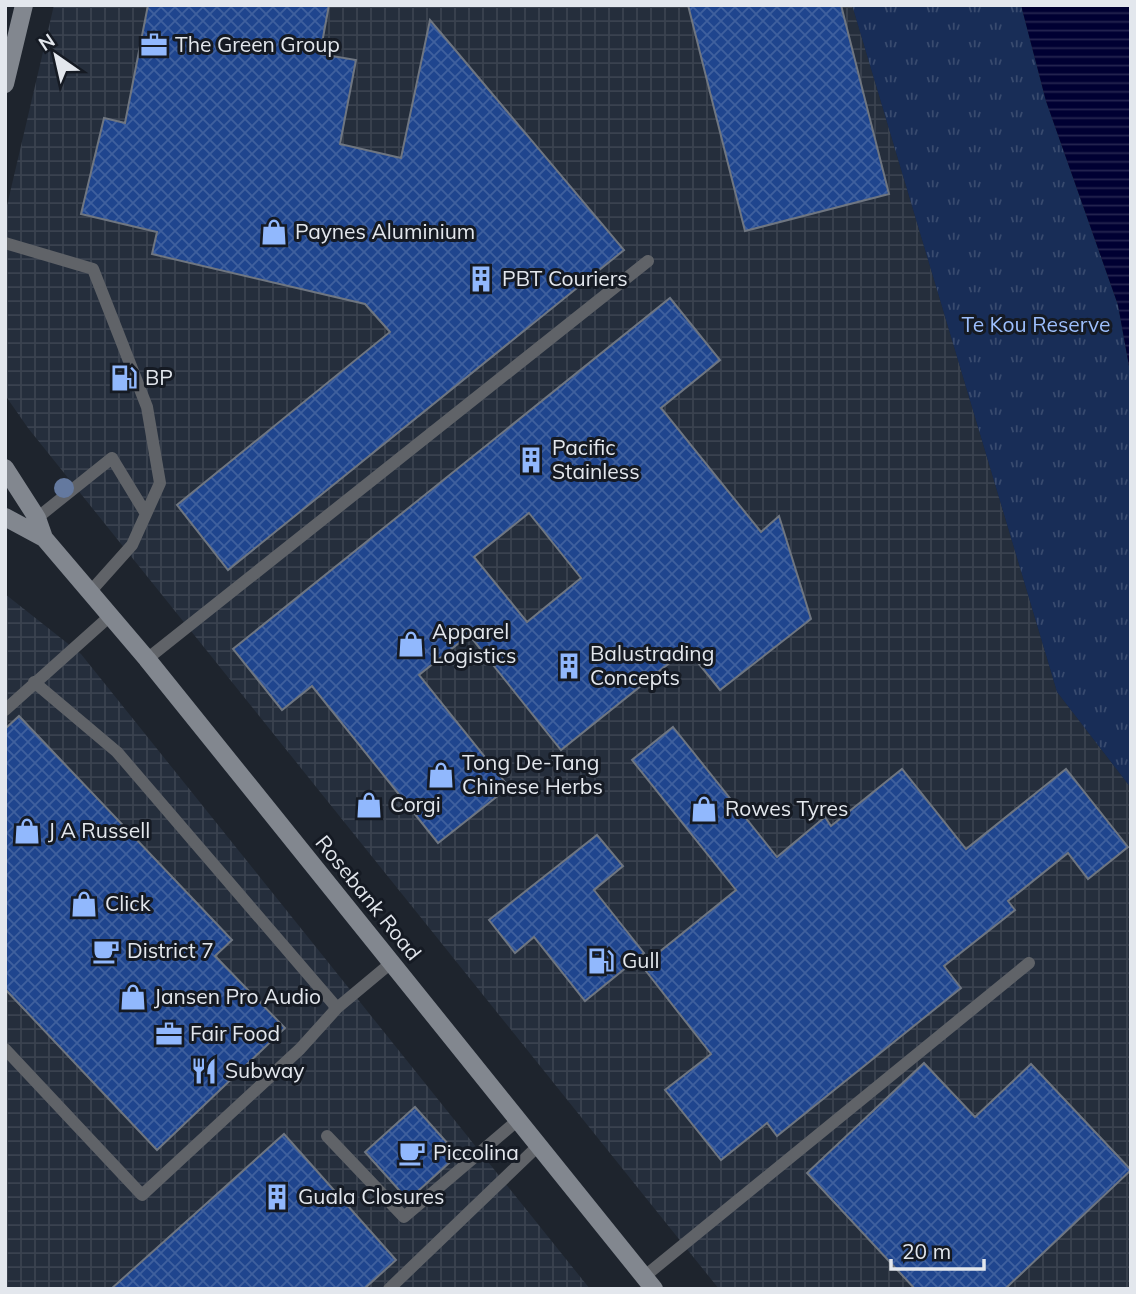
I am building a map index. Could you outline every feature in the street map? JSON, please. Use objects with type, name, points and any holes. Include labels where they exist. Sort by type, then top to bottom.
[{"type":"main road","points":[[5,84],[23,5]]},
{"type":"main road","name":"Rosebank Road","points":[[5,468],[37,517],[44,538]]},
{"type":"main road","name":"Rosebank Road","points":[[5,517],[44,538],[147,659],[649,1282]]},
{"type":"lane","points":[[5,243],[93,269],[147,407],[160,483],[132,545],[90,592]]},
{"type":"lane","points":[[147,659],[648,261]]},
{"type":"lane","points":[[37,517],[112,458],[146,514]]},
{"type":"lane","points":[[5,710],[110,616]]},
{"type":"lane","points":[[34,682],[117,752],[337,1008]]},
{"type":"lane","points":[[5,1049],[142,1195],[300,1049],[337,1008],[391,963]]},
{"type":"lane","points":[[649,1282],[1030,963]]},
{"type":"lane","points":[[327,1136],[404,1217],[518,1120]]},
{"type":"lane","points":[[389,1289],[538,1146]]},
{"type":"shaded area","points":[[54,5],[852,5],[1057,692],[1131,788],[1131,1289],[719,1289],[28,428],[5,395],[5,214]]},
{"type":"shaded area","points":[[1021,5],[1131,5],[1131,377],[1118,305],[1046,101]]},
{"type":"shaded area","points":[[5,594],[81,654],[590,1289],[5,1289]]},
{"type":"green space","name":"Te Kou Reserve","points":[[852,5],[1021,5],[1046,101],[1118,305],[1131,377],[1131,788],[1057,692]]},
{"type":"building","points":[[148,5],[329,5],[320,54],[356,60],[340,144],[401,158],[430,20],[624,250],[228,570],[177,505],[390,332],[365,304],[152,254],[157,232],[81,214],[104,118],[125,123]]},
{"type":"building","points":[[688,5],[841,5],[889,194],[745,231]]},
{"type":"building","points":[[670,298],[720,360],[661,408],[761,532],[779,516],[811,619],[720,690],[687,649],[561,750],[469,635],[419,675],[509,787],[438,843],[312,686],[282,710],[233,649]],"holes":[[[529,513],[581,578],[527,622],[474,557]]]},
{"type":"building","points":[[19,716],[232,940],[215,956],[285,1028],[157,1150],[5,989],[5,729]]},
{"type":"building","points":[[673,727],[777,857],[825,817],[831,826],[902,769],[966,849],[1066,769],[1128,847],[1088,879],[1068,853],[1008,901],[1015,910],[944,966],[961,988],[777,1136],[767,1123],[721,1160],[665,1090],[711,1054],[642,966],[736,890],[632,760]]},
{"type":"building","points":[[597,835],[623,866],[594,890],[644,953],[585,1001],[534,937],[515,953],[489,920]]},
{"type":"building","points":[[924,1063],[975,1117],[1031,1064],[1131,1170],[1005,1289],[915,1289],[807,1173]]},
{"type":"building","name":"Piccolina","points":[[415,1107],[458,1155],[408,1200],[365,1152]]},
{"type":"building","name":"Guala Closures","points":[[284,1134],[396,1260],[364,1289],[111,1289]]},
{"type":"place","name":"The Green Group","points":[[154,45]]},
{"type":"place","name":"Paynes Aluminium","points":[[274,232]]},
{"type":"place","name":"PBT Couriers","points":[[481,279]]},
{"type":"place","name":"BP","points":[[124,378]]},
{"type":"place","name":"Pacific Stainless","points":[[531,460]]},
{"type":"place","name":"Apparel Logistics","points":[[411,644]]},
{"type":"place","name":"Balustrading Concepts","points":[[569,666]]},
{"type":"place","name":"Tong De-Tang Chinese Herbs","points":[[441,775]]},
{"type":"place","name":"Corgi","points":[[369,805]]},
{"type":"place","name":"Rowes Tyres","points":[[704,809]]},
{"type":"place","name":"J A Russell","points":[[27,831]]},
{"type":"place","name":"Click","points":[[84,904]]},
{"type":"place","name":"District 7","points":[[106,951]]},
{"type":"place","name":"Gull","points":[[601,961]]},
{"type":"place","name":"Jansen Pro Audio","points":[[133,997]]},
{"type":"place","name":"Fair Food","points":[[169,1034]]},
{"type":"place","name":"Subway","points":[[204,1071]]},
{"type":"place","name":"Piccolina","points":[[412,1153]]},
{"type":"place","name":"Guala Closures","points":[[277,1197]]}]
